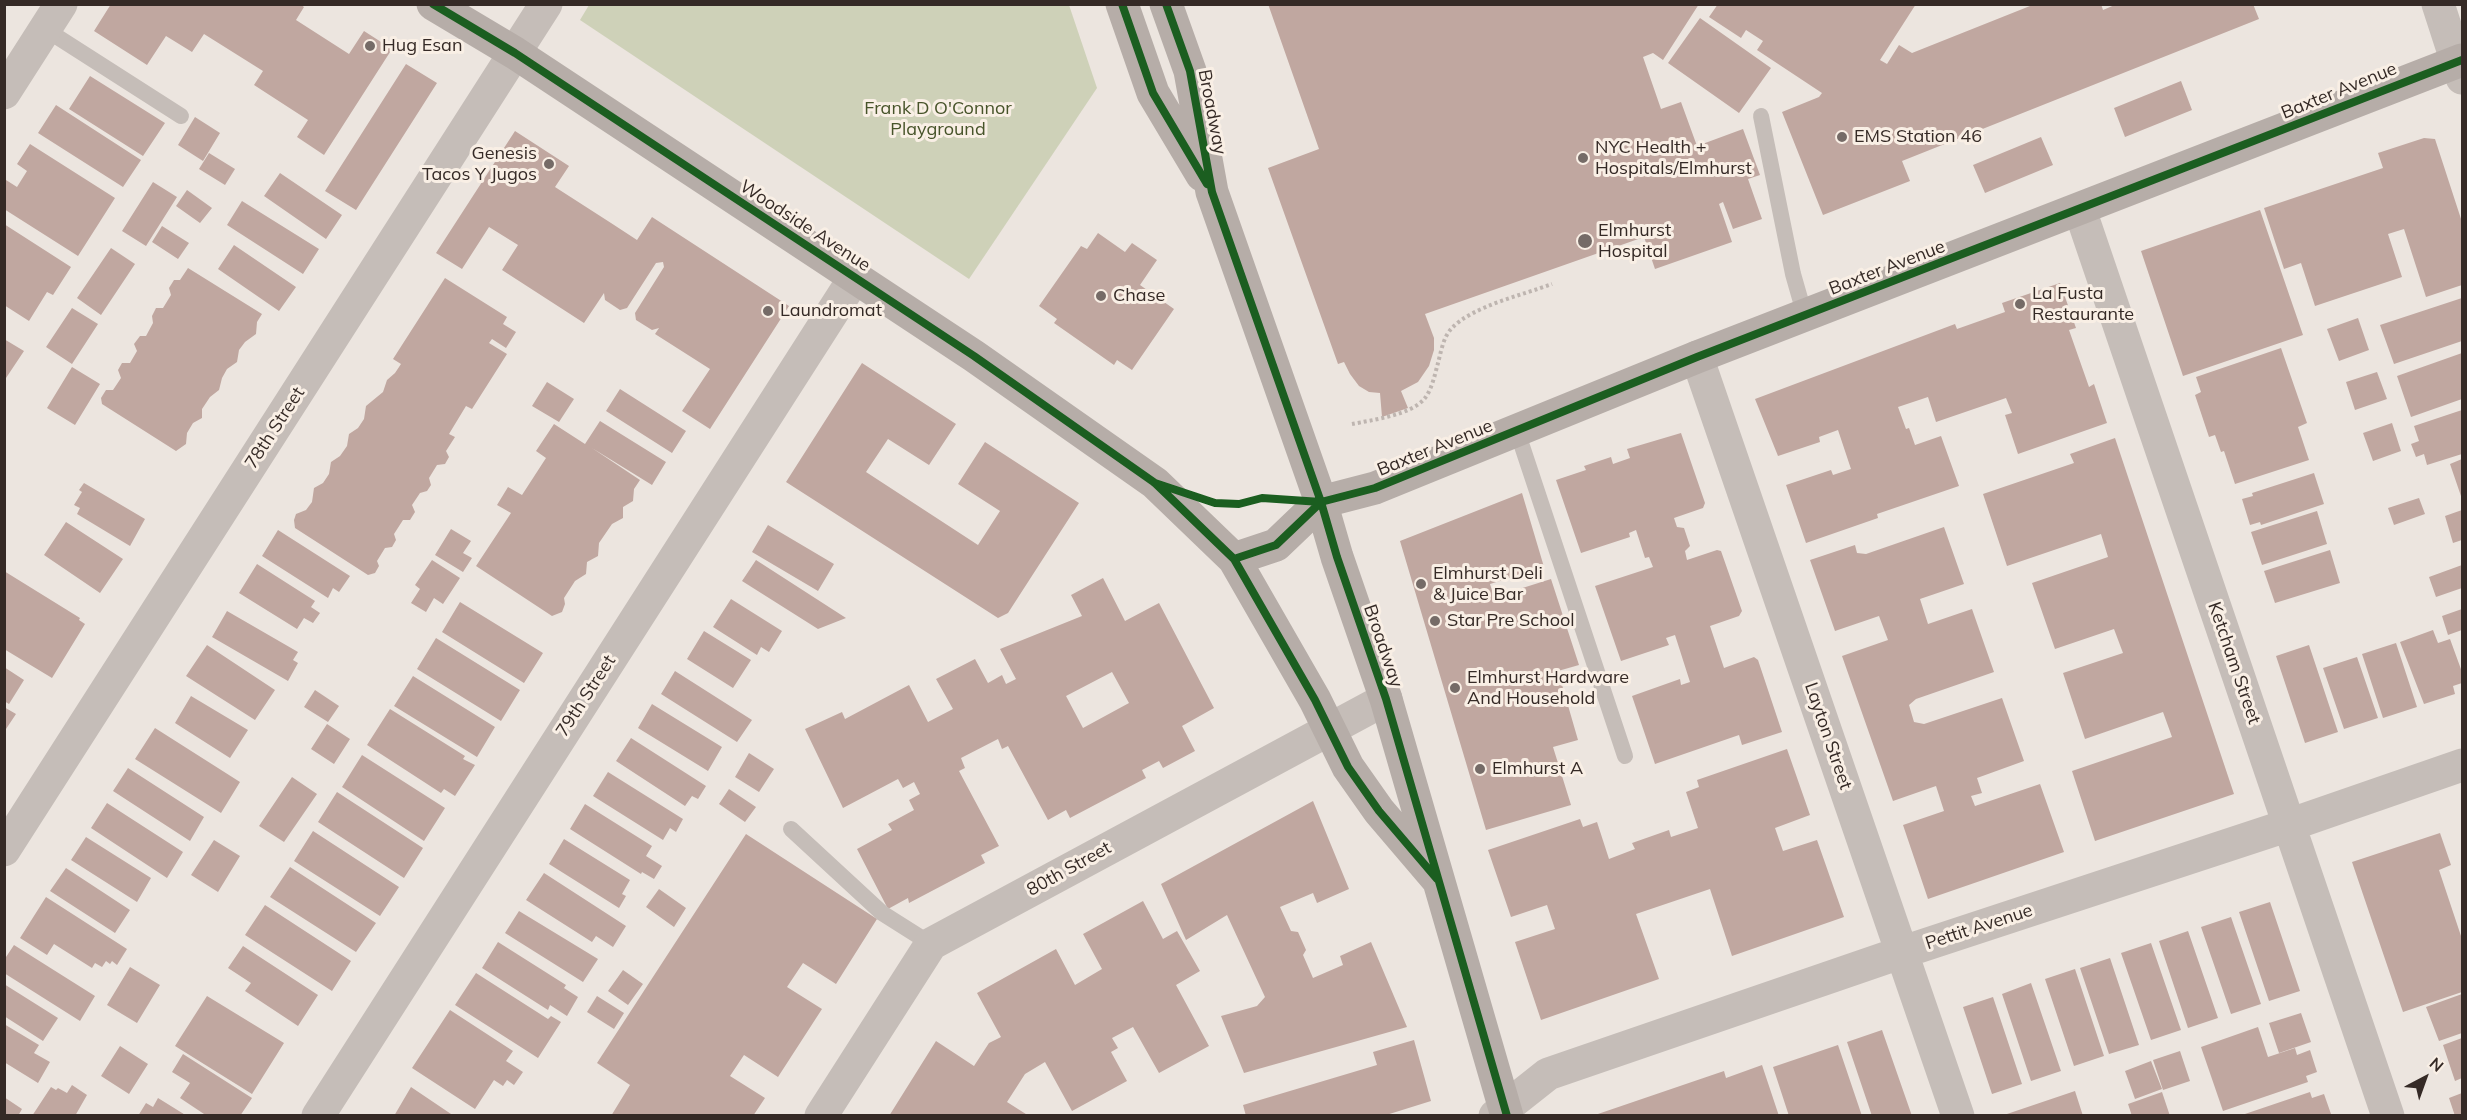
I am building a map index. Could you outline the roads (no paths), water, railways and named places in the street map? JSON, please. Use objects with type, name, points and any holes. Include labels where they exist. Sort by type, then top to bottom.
[{"type":"street","name":"Woodside Avenue","points":[[432,4],[515,53],[855,277],[974,356],[1155,483],[1234,559],[1330,728],[1348,767],[1379,811],[1437,879]]},
{"type":"street","name":"78th Street","points":[[4,850],[546,4]]},
{"type":"street","name":"Broadway","points":[[1122,4],[1153,93],[1212,192]]},
{"type":"street","name":"Broadway","points":[[1166,4],[1190,71],[1212,192],[1321,502],[1337,557],[1386,699],[1502,1113]]},
{"type":"street","points":[[2438,4],[2461,67]]},
{"type":"street","points":[[4,93],[53,17]]},
{"type":"street","name":"Baxter Avenue","points":[[1321,502],[1375,488],[1697,357],[2461,67]]},
{"type":"street","name":"Ketcham Street","points":[[2080,210],[2388,1116]]},
{"type":"street","name":"79th Street","points":[[318,1116],[855,277]]},
{"type":"street","name":"Layton Street","points":[[1697,357],[1958,1116]]},
{"type":"street","points":[[1234,559],[1276,545],[1321,502]]},
{"type":"street","name":"80th Street","points":[[822,1116],[931,944],[1386,699]]},
{"type":"street","name":"Pettit Avenue","points":[[1502,1113],[1548,1074],[1903,952],[2463,765]]},
{"type":"lane","points":[[53,17],[181,116]]},
{"type":"lane","points":[[1761,116],[1793,274],[1805,316]]},
{"type":"lane","points":[[1518,431],[1625,756]]},
{"type":"lane","points":[[791,829],[882,913],[931,944]]},
{"type":"place","name":"Hug Esan","points":[[370,46]]},
{"type":"place","name":"EMS Station 46","points":[[1842,137]]},
{"type":"place","name":"NYC Health + Hospitals/Elmhurst","points":[[1583,158]]},
{"type":"place","name":"Genesis Tacos Y Jugos","points":[[549,164]]},
{"type":"place","name":"Elmhurst Hospital","points":[[1585,241]]},
{"type":"place","name":"Chase","points":[[1101,296]]},
{"type":"place","name":"La Fusta Restaurante","points":[[2020,304]]},
{"type":"place","name":"Laundromat","points":[[768,311]]},
{"type":"place","name":"Elmhurst Deli & Juice Bar","points":[[1421,584]]},
{"type":"place","name":"Star Pre School","points":[[1435,621]]},
{"type":"place","name":"Elmhurst Hardware And Household","points":[[1455,688]]},
{"type":"place","name":"Elmhurst A","points":[[1480,769]]},
{"type":"park label","name":"Frank D O'Connor Playground","points":[[938,119]]}]
